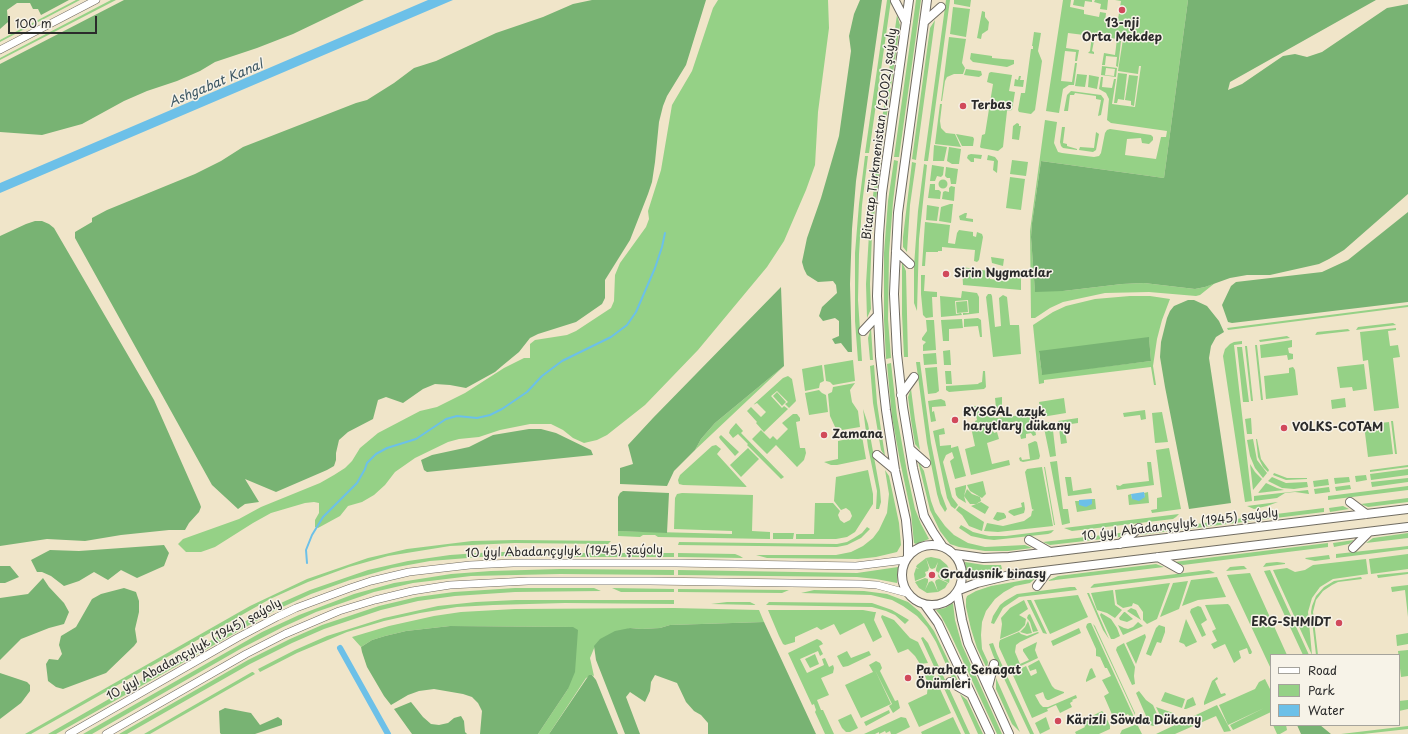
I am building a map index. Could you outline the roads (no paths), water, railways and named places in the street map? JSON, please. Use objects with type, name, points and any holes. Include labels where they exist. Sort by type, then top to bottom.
[{"type":"main road","points":[[0,50],[96,0]]},
{"type":"main road","name":"Bitarap Türkmenistan (2002) şaýoly","points":[[907,558],[908,541],[906,520],[895,470],[886,410],[877,316],[880,213],[909,0]]},
{"type":"main road","points":[[927,0],[900,194],[896,251],[895,302],[897,354],[901,395],[910,449],[922,508],[928,524],[943,547]]},
{"type":"main road","points":[[895,1],[906,22]]},
{"type":"main road","points":[[924,22],[941,7]]},
{"type":"main road","points":[[896,251],[910,264]]},
{"type":"main road","points":[[863,330],[877,316]]},
{"type":"main road","points":[[901,395],[914,377]]},
{"type":"main road","points":[[910,449],[926,462]]},
{"type":"main road","points":[[877,455],[895,470]]},
{"type":"main road","points":[[1350,502],[1366,514]]},
{"type":"main road","name":"10 ýyl Abadançylyk (1945) şaýoly","points":[[954,554],[991,558],[1408,509]]},
{"type":"main road","points":[[958,591],[977,583],[998,577],[1408,527]]},
{"type":"main road","points":[[1120,544],[1138,528]]},
{"type":"main road","points":[[1353,548],[1369,532]]},
{"type":"main road","points":[[1029,540],[1050,552]]},
{"type":"main road","points":[[930,545],[943,547],[954,554],[962,569],[962,582],[958,591],[950,600],[934,606],[925,605],[913,599],[907,593],[901,577],[902,568],[907,558],[914,550],[922,546],[930,545]]},
{"type":"main road","points":[[1158,557],[1179,569]]},
{"type":"main road","name":"10 ýyl Abadançylyk (1945) şaýoly","points":[[69,734],[271,620],[296,608],[339,592],[398,574],[443,567],[513,562],[856,566],[907,558]]},
{"type":"main road","points":[[1037,586],[1048,571]]},
{"type":"main road","points":[[106,734],[246,654],[285,634],[339,611],[412,591],[472,583],[528,581],[628,581],[857,583],[907,593]]},
{"type":"main road","points":[[958,591],[964,631],[1010,733]]},
{"type":"main road","points":[[925,605],[938,623],[946,638],[990,734]]},
{"type":"main road","points":[[988,687],[994,664]]},
{"type":"main road","points":[[950,682],[971,694]]},
{"type":"water","points":[[428,0],[453,0],[0,193],[0,183]]},
{"type":"water","points":[[1144,492],[1145,497],[1139,501],[1132,499],[1131,494]]},
{"type":"water","points":[[1092,499],[1092,504],[1086,507],[1079,505],[1079,500]]},
{"type":"waterway","points":[[307,563],[306,550],[312,535],[323,517],[357,483],[367,463],[376,454],[387,448],[416,439],[446,419],[457,416],[477,418],[490,415],[502,409],[527,392],[542,376],[562,361],[611,337],[627,325],[636,312],[655,268],[665,233]]},
{"type":"waterway","points":[[340,648],[388,734]]},
{"type":"place","name":"13-nji Orta Mekdep","points":[[1122,10]]},
{"type":"place","name":"Terbas","points":[[963,106]]},
{"type":"place","name":"Sirin Nygmatlar","points":[[946,274]]},
{"type":"place","name":"RYSGAL azyk harytlary dükany","points":[[955,420]]},
{"type":"place","name":"VOLKS-COTAM","points":[[1284,428]]},
{"type":"place","name":"Zamana","points":[[824,435]]},
{"type":"place","name":"Gradusnik binasy","points":[[932,575]]},
{"type":"place","name":"ERG-SHMIDT","points":[[1339,623]]},
{"type":"place","name":"Parahat Senagat Önümleri","points":[[908,678]]},
{"type":"place","name":"Kärizli Söwda Dükany","points":[[1058,721]]},
{"type":"water label","name":"Ashgabat Kanal","points":[[216,84]]}]
